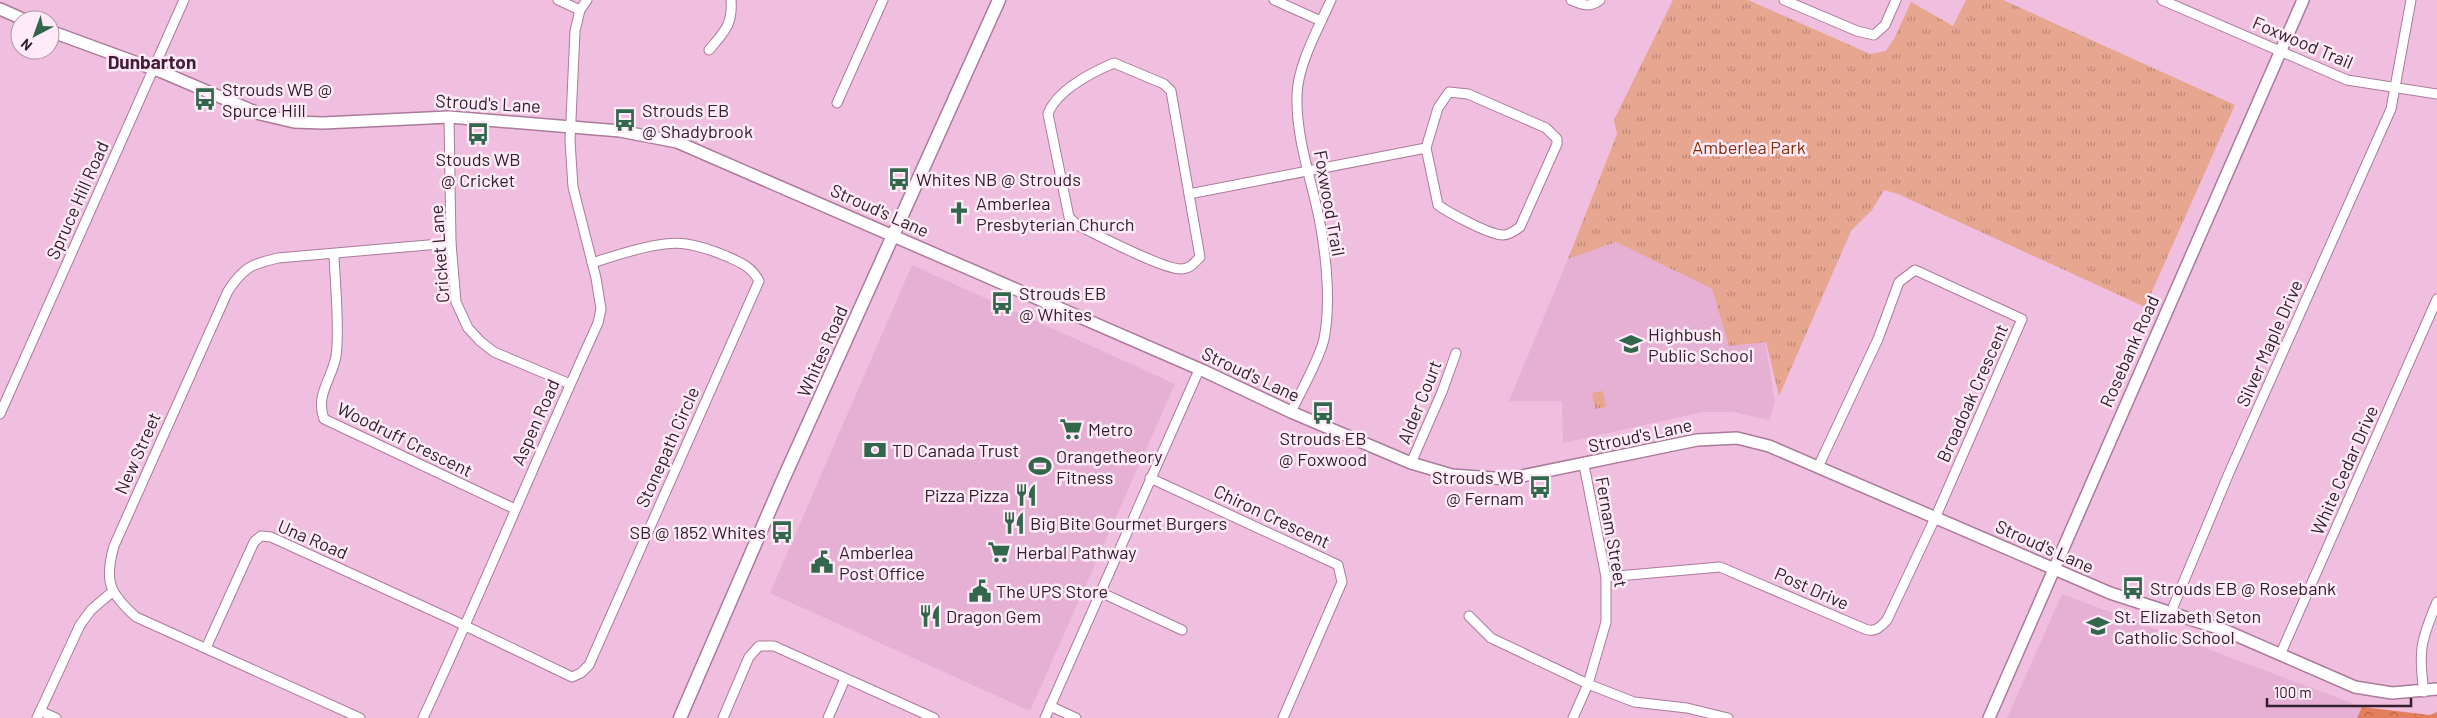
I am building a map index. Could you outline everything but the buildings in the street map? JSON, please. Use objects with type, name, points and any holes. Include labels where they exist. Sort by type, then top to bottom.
[{"type":"main road","name":"Whites Road","points":[[680,718],[999,0]]},
{"type":"street","name":"Spruce Hill Road","points":[[0,414],[184,0]]},
{"type":"street","points":[[558,0],[580,10],[587,0]]},
{"type":"street","points":[[708,50],[728,28],[732,15],[731,0]]},
{"type":"street","points":[[837,102],[883,0]]},
{"type":"street","points":[[1274,0],[1322,21]]},
{"type":"street","name":"Foxwood Trail","points":[[1291,412],[1324,340],[1329,290],[1316,203],[1308,172],[1298,113],[1297,95],[1300,76],[1331,0]]},
{"type":"street","points":[[1571,0],[1584,6],[1594,5],[1600,0]]},
{"type":"street","points":[[1784,0],[1857,31],[1874,35],[1885,25],[1896,0]]},
{"type":"street","name":"Foxwood Trail","points":[[2162,0],[2180,4],[2347,80],[2437,94]]},
{"type":"street","name":"Rosebank Road","points":[[1989,718],[2101,457],[2303,0]]},
{"type":"street","name":"Silver Maple Drive","points":[[2170,612],[2233,464],[2391,109],[2411,0]]},
{"type":"street","name":"Aspen Road","points":[[423,718],[466,626],[515,509],[598,323],[601,308],[573,187],[570,126],[575,31],[580,10]]},
{"type":"street","name":"Stroud's Lane","points":[[60,35],[154,70],[260,114],[294,122],[323,123],[449,117],[620,131],[677,142],[1411,463],[1452,474],[1507,479],[1584,465],[1698,440],[1737,438],[1769,446],[1936,516],[2110,594],[2224,630],[2355,687],[2392,693],[2424,692],[2437,689]]},
{"type":"street","points":[[1114,63],[1164,84],[1171,91],[1189,194],[1200,257],[1190,268],[1180,269],[1163,265],[1077,225],[1069,217],[1048,114],[1051,106],[1065,92],[1097,71],[1114,63]]},
{"type":"street","points":[[1449,92],[1468,94],[1546,128],[1557,139],[1557,144],[1520,227],[1502,235],[1455,217],[1438,205],[1426,148],[1438,108],[1449,92]]},
{"type":"street","name":"Cricket Lane","points":[[449,117],[451,243],[456,302],[468,328],[494,352],[570,384]]},
{"type":"street","points":[[1189,194],[1426,148]]},
{"type":"street","name":"New Street","points":[[112,592],[110,561],[114,546],[232,285],[254,263],[278,258],[451,243]]},
{"type":"street","name":"Stonepath Circle","points":[[466,626],[572,677],[581,673],[589,665],[759,280],[753,269],[745,264],[715,252],[685,244],[668,243],[592,263]]},
{"type":"street","name":"Woodruff Crescent","points":[[334,254],[337,350],[334,369],[322,393],[320,407],[324,418],[515,509]]},
{"type":"street","name":"Broadoak Crescent","points":[[1818,467],[1878,339],[1899,282],[1915,270],[2022,319],[1936,516]]},
{"type":"street","name":"White Cedar Drive","points":[[2280,655],[2437,299]]},
{"type":"street","name":"Alder Court","points":[[1411,463],[1442,392],[1456,353]]},
{"type":"street","points":[[1045,718],[1199,370]]},
{"type":"street","name":"Fernam Street","points":[[1573,718],[1588,684],[1606,622],[1606,577],[1584,465]]},
{"type":"street","name":"Chiron Crescent","points":[[1150,478],[1338,565],[1342,582],[1283,718]]},
{"type":"street","name":"Post Drive","points":[[1606,577],[1720,567],[1870,631],[1879,629],[1887,620],[1936,516]]},
{"type":"street","name":"Una Road","points":[[206,648],[254,542],[261,536],[272,537],[466,626]]},
{"type":"street","points":[[56,718],[38,715],[80,625],[91,610],[112,592],[136,617],[360,718]]},
{"type":"street","points":[[1100,592],[1182,630]]},
{"type":"street","points":[[2424,692],[2420,668],[2422,637],[2437,602]]},
{"type":"street","points":[[1469,616],[1491,638],[1588,684],[1634,702],[1687,708],[1728,718]]},
{"type":"street","points":[[722,718],[749,657],[759,646],[774,646],[934,718]]},
{"type":"street","points":[[828,718],[845,679]]},
{"type":"street","points":[[1050,706],[1076,718]]},
{"type":"shaded area","name":"Highbush Public School","points":[[1616,242],[1712,289],[1729,345],[1765,342],[1775,402],[1769,420],[1733,412],[1703,412],[1563,443],[1562,401],[1509,401],[1568,259]]},
{"type":"shaded area","points":[[912,265],[1175,384],[1030,711],[770,593]]},
{"type":"shaded area","name":"St. Elizabeth Seton Catholic School","points":[[2062,594],[2362,707],[2357,718],[2007,718]]},
{"type":"green space","name":"Amberlea Park","points":[[1673,0],[1748,0],[1870,54],[1886,51],[1894,39],[1911,2],[1953,26],[1966,0],[2003,0],[2235,105],[2145,307],[1898,194],[1884,190],[1872,210],[1851,231],[1779,396],[1766,342],[1729,346],[1712,289],[1616,242],[1568,259],[1617,134],[1614,120]]},
{"type":"green space","points":[[1603,391],[1606,407],[1595,409],[1592,393]]},
{"type":"green space","points":[[2362,707],[2430,715],[2437,712],[2437,718],[2357,718]]},
{"type":"place","name":"Strouds WB @ Spurce Hill","points":[[205,99]]},
{"type":"place","name":"Strouds EB @ Shadybrook","points":[[625,120]]},
{"type":"place","name":"Stouds WB @ Cricket","points":[[478,134]]},
{"type":"place","name":"Whites NB @ Strouds","points":[[899,179]]},
{"type":"place","name":"Amberlea Presbyterian Church","points":[[959,213]]},
{"type":"place","name":"Strouds EB @ Whites","points":[[1002,303]]},
{"type":"place","name":"Highbush Public School","points":[[1631,344]]},
{"type":"place","name":"Strouds EB @ Foxwood","points":[[1323,413]]},
{"type":"place","name":"Metro","points":[[1071,429]]},
{"type":"place","name":"TD Canada Trust","points":[[875,450]]},
{"type":"place","name":"Orangetheory Fitness","points":[[1040,466]]},
{"type":"place","name":"Strouds WB @ Fernam","points":[[1540,487]]},
{"type":"place","name":"Pizza Pizza","points":[[1026,495]]},
{"type":"place","name":"Big Bite Gourmet Burgers","points":[[1014,523]]},
{"type":"place","name":"SB @ 1852 Whites","points":[[782,532]]},
{"type":"place","name":"Herbal Pathway","points":[[999,552]]},
{"type":"place","name":"Amberlea Post Office","points":[[822,562]]},
{"type":"place","name":"Strouds EB @ Rosebank","points":[[2133,588]]},
{"type":"place","name":"The UPS Store","points":[[980,591]]},
{"type":"place","name":"Dragon Gem","points":[[930,616]]},
{"type":"place","name":"St. Elizabeth Seton Catholic School","points":[[2098,626]]},
{"type":"district","name":"Dunbarton","points":[[152,61]]}]
